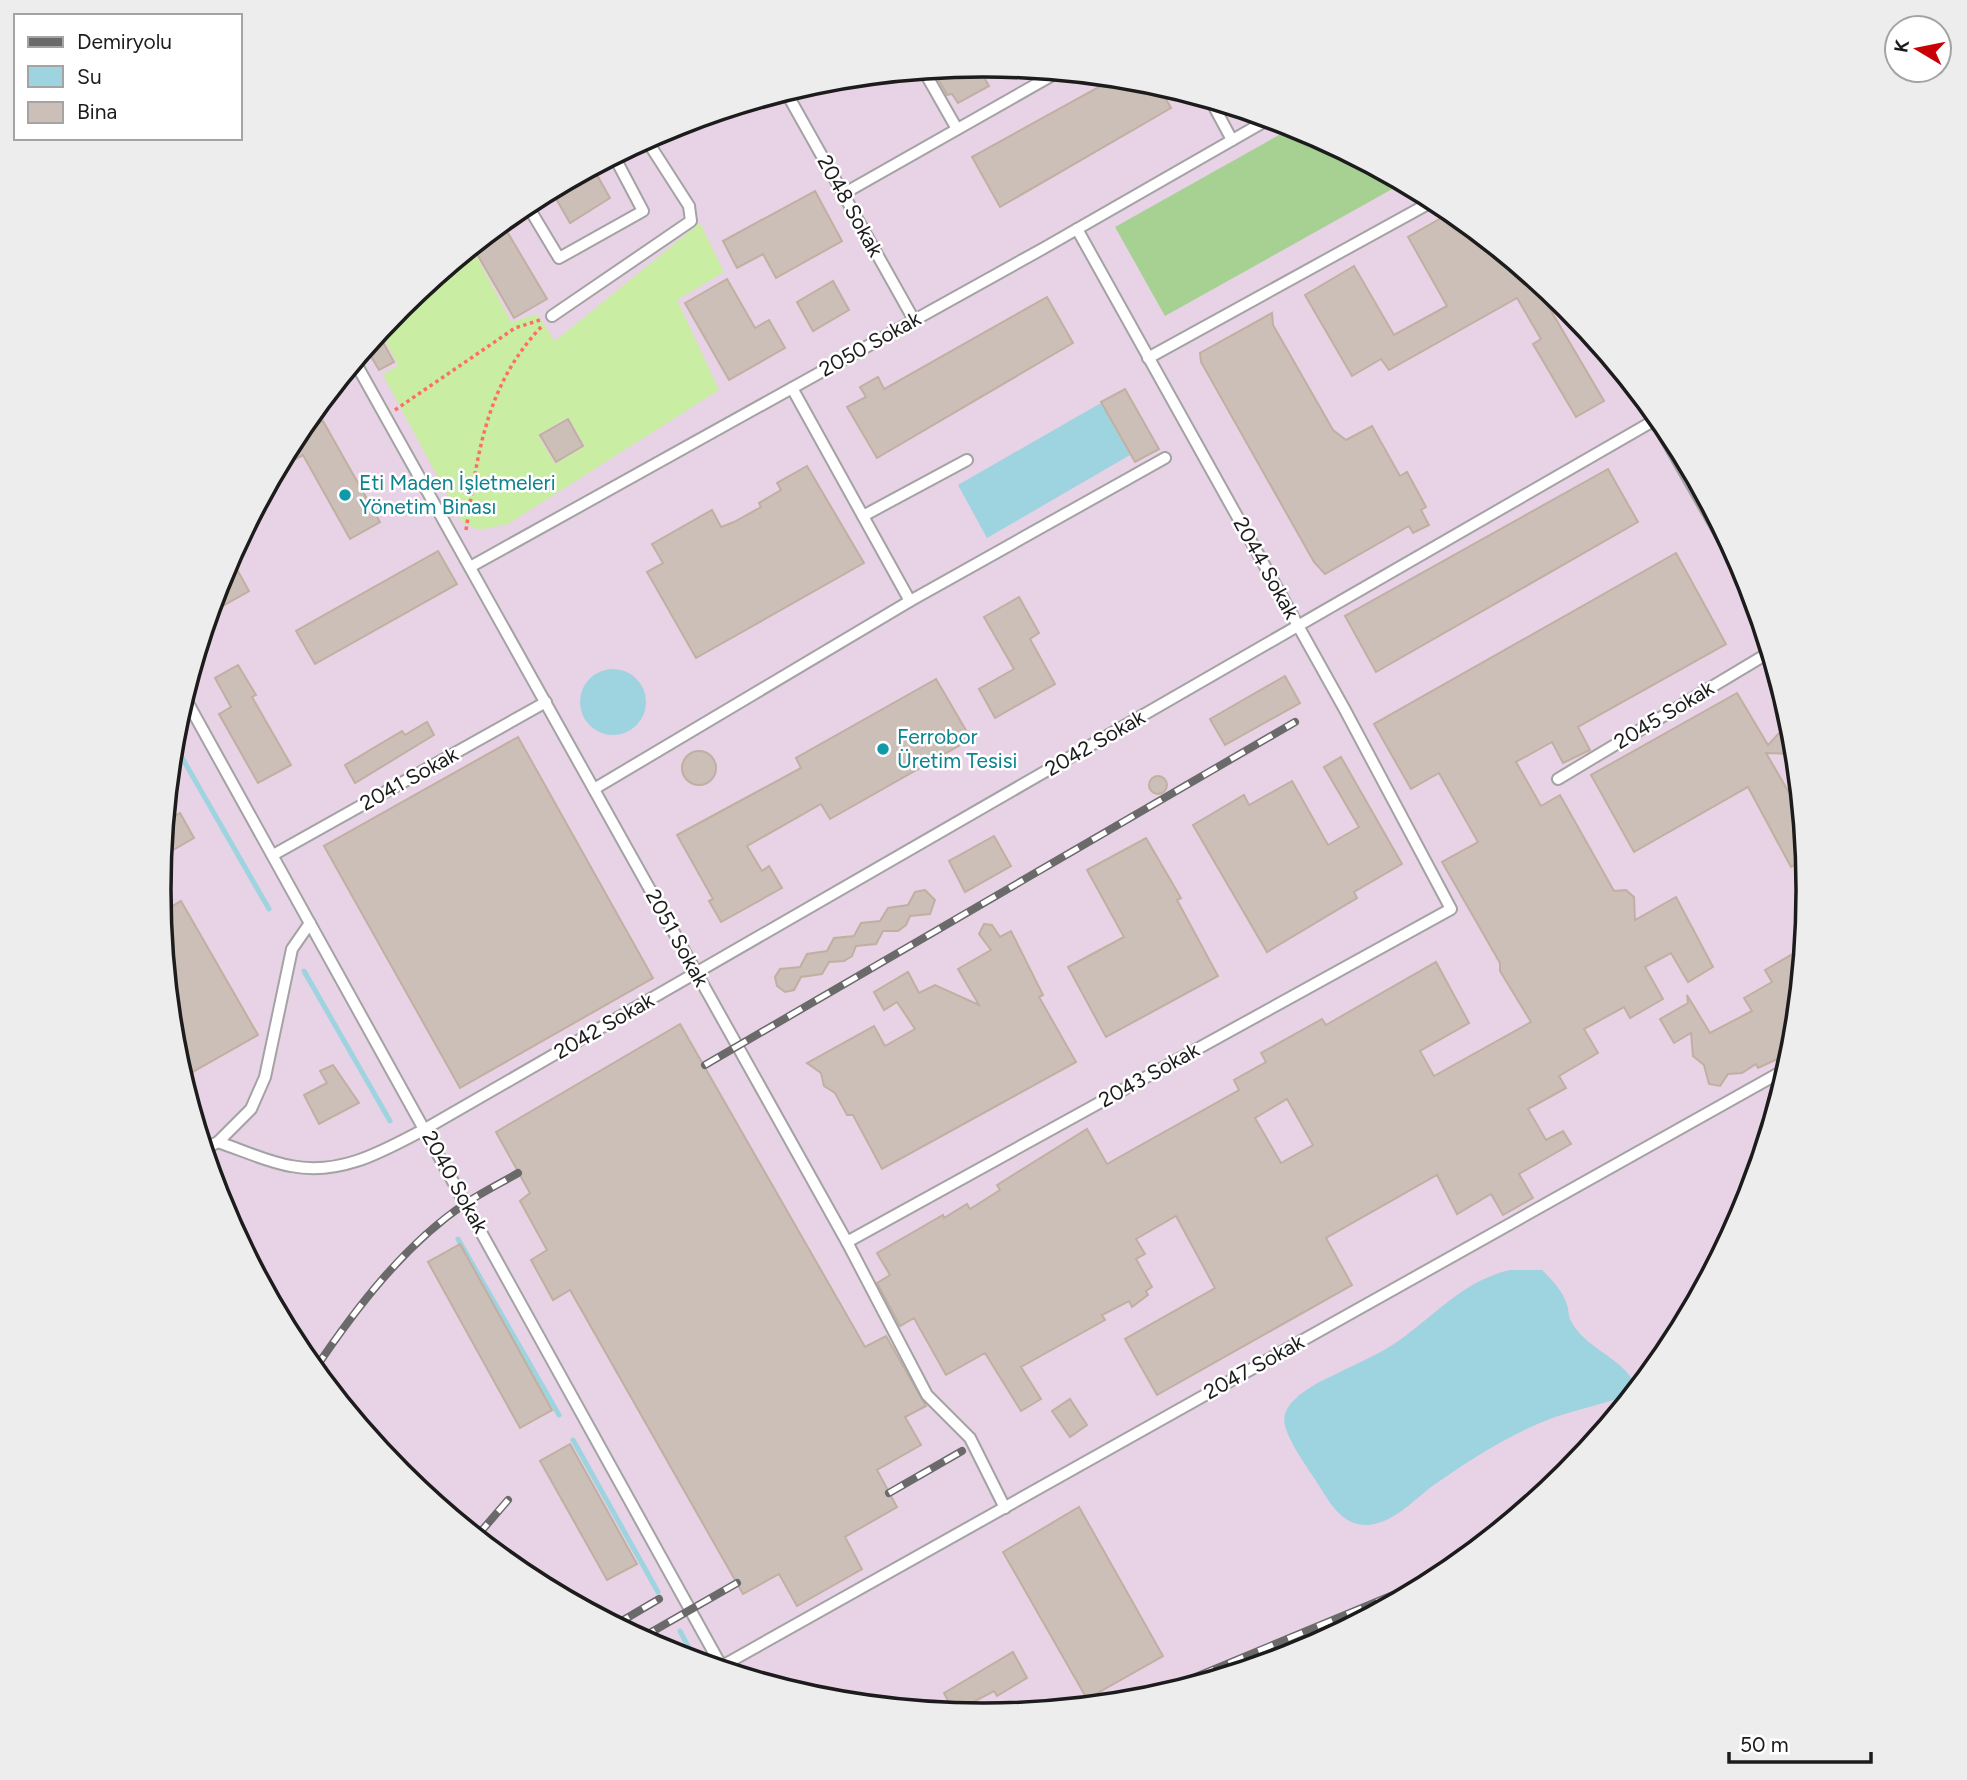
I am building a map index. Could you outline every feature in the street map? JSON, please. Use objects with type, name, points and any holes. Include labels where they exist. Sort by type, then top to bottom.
[{"type":"lane","points":[[929,79],[957,129]]},
{"type":"lane","points":[[843,194],[1044,80]]},
{"type":"lane","name":"2048 Sokak","points":[[791,101],[914,320]]},
{"type":"lane","points":[[1217,112],[1232,140]]},
{"type":"lane","name":"2050 Sokak","points":[[470,568],[1077,229],[1258,125]]},
{"type":"lane","points":[[552,316],[691,221],[689,206],[652,148]]},
{"type":"lane","points":[[532,214],[559,258],[643,211],[618,164]]},
{"type":"lane","points":[[1149,358],[1423,207]]},
{"type":"lane","name":"2044 Sokak","points":[[1077,229],[1298,626],[1451,909]]},
{"type":"lane","name":"2051 Sokak","points":[[359,370],[847,1242],[927,1395],[970,1438],[1005,1508]]},
{"type":"lane","points":[[792,388],[910,601]]},
{"type":"lane","name":"2042 Sokak","points":[[218,1142],[292,1167],[328,1167],[365,1160],[425,1129],[697,973],[1648,423]]},
{"type":"lane","points":[[594,789],[910,601],[1164,458]]},
{"type":"lane","points":[[863,516],[967,460]]},
{"type":"lane","name":"2045 Sokak","points":[[1558,779],[1762,656]]},
{"type":"lane","name":"2041 Sokak","points":[[273,855],[545,702]]},
{"type":"lane","name":"2040 Sokak","points":[[191,709],[716,1658]]},
{"type":"lane","name":"2043 Sokak","points":[[847,1242],[1451,909]]},
{"type":"lane","points":[[212,1145],[251,1109],[265,1077],[292,949],[310,923]]},
{"type":"lane","name":"2047 Sokak","points":[[731,1663],[1775,1075]]},
{"type":"path","points":[[385,416],[515,328],[552,316]]},
{"type":"path","points":[[462,554],[489,409],[506,372],[524,345],[552,316]]},
{"type":"shaded area","points":[[984,77],[1037,79],[1090,84],[1194,105],[1245,120],[1343,161],[1435,214],[1478,245],[1520,279],[1595,354],[1659,438],[1688,484],[1735,579],[1753,629],[1769,680],[1790,784],[1795,837],[1795,943],[1790,996],[1769,1100],[1735,1201],[1713,1250],[1688,1296],[1628,1385],[1595,1426],[1520,1501],[1435,1566],[1390,1594],[1295,1641],[1245,1660],[1194,1675],[1090,1696],[984,1703],[930,1701],[877,1696],[773,1675],[722,1660],[624,1619],[532,1566],[489,1535],[447,1501],[372,1426],[308,1342],[279,1296],[232,1201],[214,1151],[198,1100],[177,996],[170,890],[172,837],[177,784],[198,680],[232,579],[254,530],[279,483],[339,395],[372,354],[447,279],[532,214],[577,186],[672,139],[722,120],[773,105],[877,84]]},
{"type":"green space","points":[[1281,134],[1343,161],[1394,188],[1165,316],[1115,227]]},
{"type":"green space","points":[[700,223],[724,272],[677,300],[719,390],[508,524],[479,530],[462,522],[383,375],[398,365],[385,340],[447,279],[476,256],[511,322],[537,314],[555,341]],"holes":[[[568,417],[585,446],[555,464],[538,435]]]},
{"type":"water","points":[[1101,403],[1130,455],[987,538],[958,485]]},
{"type":"water","points":[[619,669],[637,678],[644,689],[644,715],[637,726],[626,733],[607,735],[589,726],[582,715],[580,696],[589,678],[600,671]]},
{"type":"water","points":[[1510,1270],[1542,1270],[1563,1295],[1570,1319],[1577,1330],[1620,1365],[1632,1379],[1617,1399],[1555,1417],[1506,1439],[1460,1467],[1386,1520],[1368,1525],[1351,1522],[1327,1499],[1290,1440],[1284,1421],[1288,1407],[1313,1386],[1396,1343],[1466,1289]]},
{"type":"building","points":[[984,77],[989,86],[958,103],[952,94],[947,95],[938,79]]},
{"type":"building","points":[[1101,86],[1166,98],[1171,108],[1000,207],[972,157]]},
{"type":"building","points":[[597,175],[610,198],[570,223],[556,199]]},
{"type":"building","points":[[815,191],[842,241],[776,278],[763,254],[737,268],[723,241]]},
{"type":"building","points":[[1441,218],[1520,279],[1548,305],[1604,401],[1576,417],[1533,344],[1541,339],[1517,298],[1389,370],[1381,359],[1352,376],[1305,295],[1354,266],[1394,335],[1447,306],[1408,237]]},
{"type":"building","points":[[507,232],[547,299],[514,318],[477,254]]},
{"type":"building","points":[[727,279],[755,328],[769,320],[785,348],[729,380],[685,303]]},
{"type":"building","points":[[833,281],[849,310],[813,331],[797,302]]},
{"type":"building","points":[[1047,297],[1073,343],[877,458],[847,407],[866,397],[860,387],[878,377],[884,389]]},
{"type":"building","points":[[1272,313],[1273,325],[1333,430],[1346,440],[1372,426],[1400,476],[1407,472],[1426,507],[1421,510],[1429,525],[1413,533],[1409,526],[1325,574],[1314,562],[1201,362],[1200,353]]},
{"type":"building","points":[[383,342],[394,362],[379,370],[371,356]]},
{"type":"building","points":[[1125,389],[1159,449],[1135,462],[1101,402]]},
{"type":"building","points":[[568,419],[583,446],[556,462],[540,435]]},
{"type":"building","name":"Eti Maden İşletmeleri Yönetim Binası","points":[[323,421],[380,522],[350,539],[303,455],[294,460],[318,424]]},
{"type":"building","points":[[807,466],[864,563],[696,658],[647,572],[663,563],[652,544],[712,510],[721,527],[734,522],[761,507],[759,503],[781,490],[777,483]]},
{"type":"building","points":[[1608,469],[1638,522],[1376,672],[1345,616]]},
{"type":"building","points":[[438,551],[457,584],[315,664],[296,631]]},
{"type":"building","points":[[1676,553],[1726,644],[1578,727],[1590,750],[1563,763],[1552,742],[1516,762],[1541,806],[1560,795],[1614,891],[1626,890],[1634,897],[1635,920],[1676,897],[1713,967],[1688,982],[1671,953],[1645,967],[1663,999],[1630,1018],[1624,1007],[1584,1029],[1598,1053],[1559,1076],[1566,1088],[1528,1109],[1546,1140],[1563,1131],[1571,1144],[1519,1174],[1533,1198],[1503,1215],[1491,1194],[1457,1214],[1437,1175],[1326,1238],[1352,1285],[1157,1395],[1125,1339],[1215,1288],[1176,1216],[1136,1239],[1145,1254],[1136,1259],[1152,1287],[1146,1291],[1148,1295],[1132,1307],[1129,1301],[1102,1315],[1105,1320],[1021,1367],[1041,1399],[1021,1411],[985,1353],[946,1375],[914,1318],[900,1326],[877,1283],[890,1275],[877,1253],[943,1215],[944,1218],[967,1204],[970,1209],[1000,1190],[997,1185],[1087,1129],[1107,1164],[1239,1090],[1234,1080],[1266,1062],[1261,1053],[1322,1019],[1326,1025],[1436,962],[1469,1023],[1420,1051],[1434,1076],[1531,1022],[1500,971],[1500,963],[1442,862],[1478,842],[1439,773],[1411,789],[1374,724]],"holes":[[[1287,1099],[1313,1145],[1281,1163],[1255,1118]]]},
{"type":"building","points":[[237,569],[249,591],[222,606]]},
{"type":"building","points":[[1019,597],[1039,633],[1030,639],[1055,684],[995,718],[979,689],[1014,669],[984,617]]},
{"type":"building","points":[[238,665],[256,695],[252,697],[291,765],[258,783],[219,714],[231,707],[215,678]]},
{"type":"building","points":[[1285,676],[1300,703],[1225,745],[1210,719]]},
{"type":"building","points":[[936,679],[971,739],[830,819],[821,804],[747,846],[762,871],[769,866],[782,888],[721,922],[709,901],[713,899],[677,835],[801,768],[796,758]]},
{"type":"building","points":[[1737,693],[1768,745],[1781,731],[1785,754],[1766,753],[1791,796],[1796,865],[1791,867],[1748,787],[1634,852],[1591,775]]},
{"type":"building","points":[[427,722],[434,735],[355,783],[345,765],[402,731],[405,735]]},
{"type":"building","points":[[518,737],[653,978],[460,1088],[324,846]]},
{"type":"building","points":[[699,751],[711,756],[716,768],[711,780],[699,785],[687,780],[682,768],[687,756]]},
{"type":"building","points":[[1341,757],[1402,864],[1354,892],[1357,898],[1267,952],[1193,825],[1244,795],[1249,805],[1292,781],[1328,845],[1359,827],[1324,767]]},
{"type":"building","points":[[1154,776],[1162,776],[1167,785],[1165,792],[1154,794],[1149,789],[1149,781]]},
{"type":"building","points":[[180,813],[194,838],[171,851],[172,837],[174,816]]},
{"type":"building","points":[[994,836],[1011,866],[965,892],[949,861]]},
{"type":"building","points":[[1146,838],[1181,898],[1177,900],[1218,976],[1106,1037],[1068,967],[1124,937],[1087,870]]},
{"type":"building","points":[[925,890],[935,900],[930,914],[910,916],[906,925],[898,931],[883,931],[876,944],[856,946],[852,956],[844,961],[829,962],[822,974],[801,977],[794,990],[785,992],[777,986],[775,977],[780,969],[800,967],[807,954],[827,951],[834,938],[854,936],[861,923],[880,921],[888,908],[908,905],[915,892]]},
{"type":"building","points":[[181,901],[258,1035],[192,1073],[177,996],[171,907]]},
{"type":"building","points":[[984,924],[992,925],[1000,937],[1011,931],[1043,995],[1039,997],[1076,1062],[882,1169],[853,1115],[847,1115],[835,1093],[824,1086],[821,1073],[807,1063],[874,1026],[885,1046],[915,1029],[897,1002],[884,1010],[874,992],[908,972],[919,993],[935,985],[979,1005],[958,969],[991,950],[979,934]]},
{"type":"building","points":[[1794,953],[1790,996],[1779,1059],[1758,1068],[1756,1064],[1742,1073],[1728,1074],[1720,1086],[1709,1084],[1704,1065],[1693,1056],[1691,1033],[1674,1043],[1660,1019],[1688,1003],[1687,995],[1710,1033],[1752,1011],[1744,998],[1772,982],[1765,970]]},
{"type":"building","points":[[680,1024],[865,1347],[886,1336],[926,1406],[905,1417],[921,1445],[877,1470],[897,1507],[845,1537],[862,1569],[797,1606],[779,1574],[743,1594],[570,1290],[553,1300],[531,1260],[547,1250],[520,1201],[530,1193],[496,1132]]},
{"type":"building","points":[[333,1065],[359,1103],[319,1124],[304,1095],[327,1083],[320,1071]]},
{"type":"building","points":[[460,1244],[552,1410],[520,1428],[428,1262]]},
{"type":"building","points":[[1070,1399],[1087,1425],[1070,1437],[1052,1411]]},
{"type":"building","points":[[570,1444],[637,1564],[607,1580],[540,1461]]},
{"type":"building","points":[[1079,1507],[1163,1656],[1093,1695],[1086,1696],[1003,1552]]},
{"type":"building","points":[[1013,1652],[1027,1678],[997,1696],[994,1691],[972,1703],[949,1702],[944,1693]]},
{"type":"waterway","points":[[182,757],[269,909]]},
{"type":"waterway","points":[[304,971],[390,1121]]},
{"type":"waterway","points":[[458,1239],[559,1415]]},
{"type":"waterway","points":[[573,1440],[658,1592]]},
{"type":"waterway","points":[[680,1631],[689,1647]]},
{"type":"railway","points":[[705,1065],[1295,722]]},
{"type":"railway","points":[[321,1360],[364,1301],[422,1238],[466,1203],[518,1173]]},
{"type":"railway","points":[[889,1493],[962,1451]]},
{"type":"railway","points":[[482,1530],[508,1500]]},
{"type":"railway","points":[[652,1632],[737,1583]]},
{"type":"railway","points":[[625,1619],[659,1599]]},
{"type":"railway","points":[[1215,1669],[1371,1604]]},
{"type":"place","name":"Eti Maden İşletmeleri Yönetim Binası","points":[[345,495]]},
{"type":"place","name":"Ferrobor Üretim Tesisi","points":[[883,749]]}]
